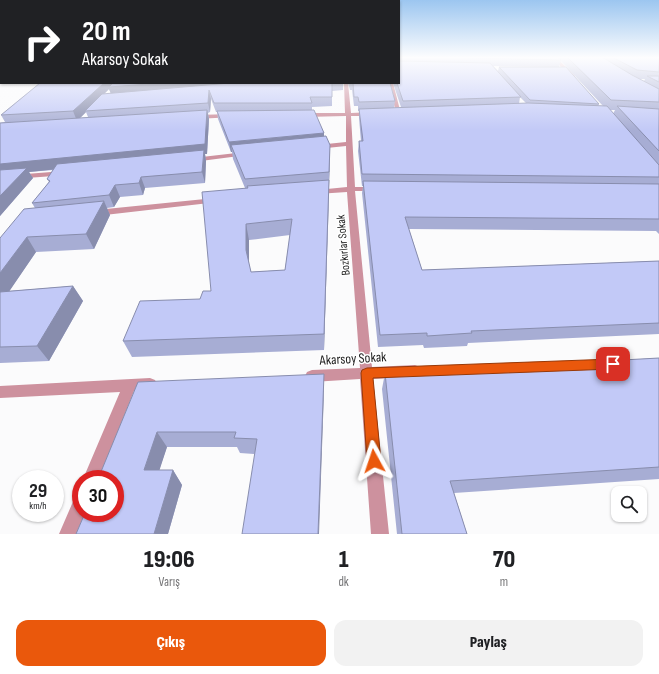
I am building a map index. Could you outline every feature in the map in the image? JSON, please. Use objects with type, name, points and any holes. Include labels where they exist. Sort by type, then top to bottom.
[{"type":"street","name":"Bozkırlar Sokak","points":[[346,84],[349,115],[348,144],[351,189],[380,534]]},
{"type":"street","points":[[391,84],[399,113]]},
{"type":"street","points":[[392,114],[407,113]]},
{"type":"street","points":[[294,115],[378,114]]},
{"type":"street","points":[[192,117],[239,116]]},
{"type":"street","points":[[308,148],[348,144]]},
{"type":"street","points":[[182,161],[253,154]]},
{"type":"street","points":[[0,178],[72,172]]},
{"type":"street","points":[[50,186],[58,173]]},
{"type":"street","points":[[306,193],[351,189],[382,190]]},
{"type":"street","points":[[90,213],[224,199]]},
{"type":"street","name":"Akarsoy Sokak","points":[[295,377],[430,371]]},
{"type":"street","points":[[0,392],[161,384]]},
{"type":"street","points":[[95,470],[129,386]]},
{"type":"street","points":[[68,534],[73,522]]},
{"type":"building","points":[[400,82],[507,82],[521,97],[403,101],[397,84],[400,84]]},
{"type":"building","points":[[513,82],[579,82],[599,104],[530,100]]},
{"type":"building","points":[[592,82],[645,82],[659,89],[659,102],[611,100]]},
{"type":"building","points":[[39,84],[103,84],[73,111],[1,115]]},
{"type":"building","points":[[112,84],[149,84],[109,87]]},
{"type":"building","points":[[218,84],[332,84],[332,97],[310,97],[312,103],[214,103],[209,90],[208,103],[85,111],[102,94]]},
{"type":"building","points":[[353,84],[390,84],[395,101],[359,102],[358,97],[354,97]]},
{"type":"building","points":[[528,103],[607,106],[659,165],[659,177],[362,174],[359,141],[363,141],[359,109]]},
{"type":"building","points":[[617,106],[659,109],[659,151]]},
{"type":"building","points":[[207,110],[205,144],[0,164],[0,123]]},
{"type":"building","points":[[314,110],[324,133],[229,142],[217,111]]},
{"type":"building","points":[[326,136],[330,145],[329,172],[245,179],[231,145]]},
{"type":"building","points":[[204,150],[202,172],[141,177],[139,183],[115,185],[109,195],[32,203],[50,181],[47,179],[57,164]]},
{"type":"building","points":[[27,168],[0,196],[0,170]]},
{"type":"building","points":[[329,180],[324,334],[123,341],[140,301],[200,299],[203,291],[211,291],[202,192],[248,188],[247,186]],"holes":[[[292,219],[285,270],[251,272],[246,250],[246,224]]]},
{"type":"building","points":[[363,181],[659,184],[659,219],[405,217],[422,270],[659,261],[659,323],[471,331],[472,333],[427,336],[427,333],[380,335]]},
{"type":"building","points":[[104,201],[86,234],[27,237],[0,273],[0,238],[24,209]]},
{"type":"building","points":[[73,286],[37,346],[0,347],[0,292]]},
{"type":"building","points":[[659,358],[659,467],[450,481],[467,534],[402,534],[385,373]]},
{"type":"building","points":[[324,374],[318,534],[242,534],[257,439],[234,438],[236,432],[157,432],[144,470],[173,470],[154,534],[76,534],[81,522],[124,522],[124,470],[102,470],[138,382]]},
{"type":"route","points":[[374,461],[367,373],[613,364]]}]
